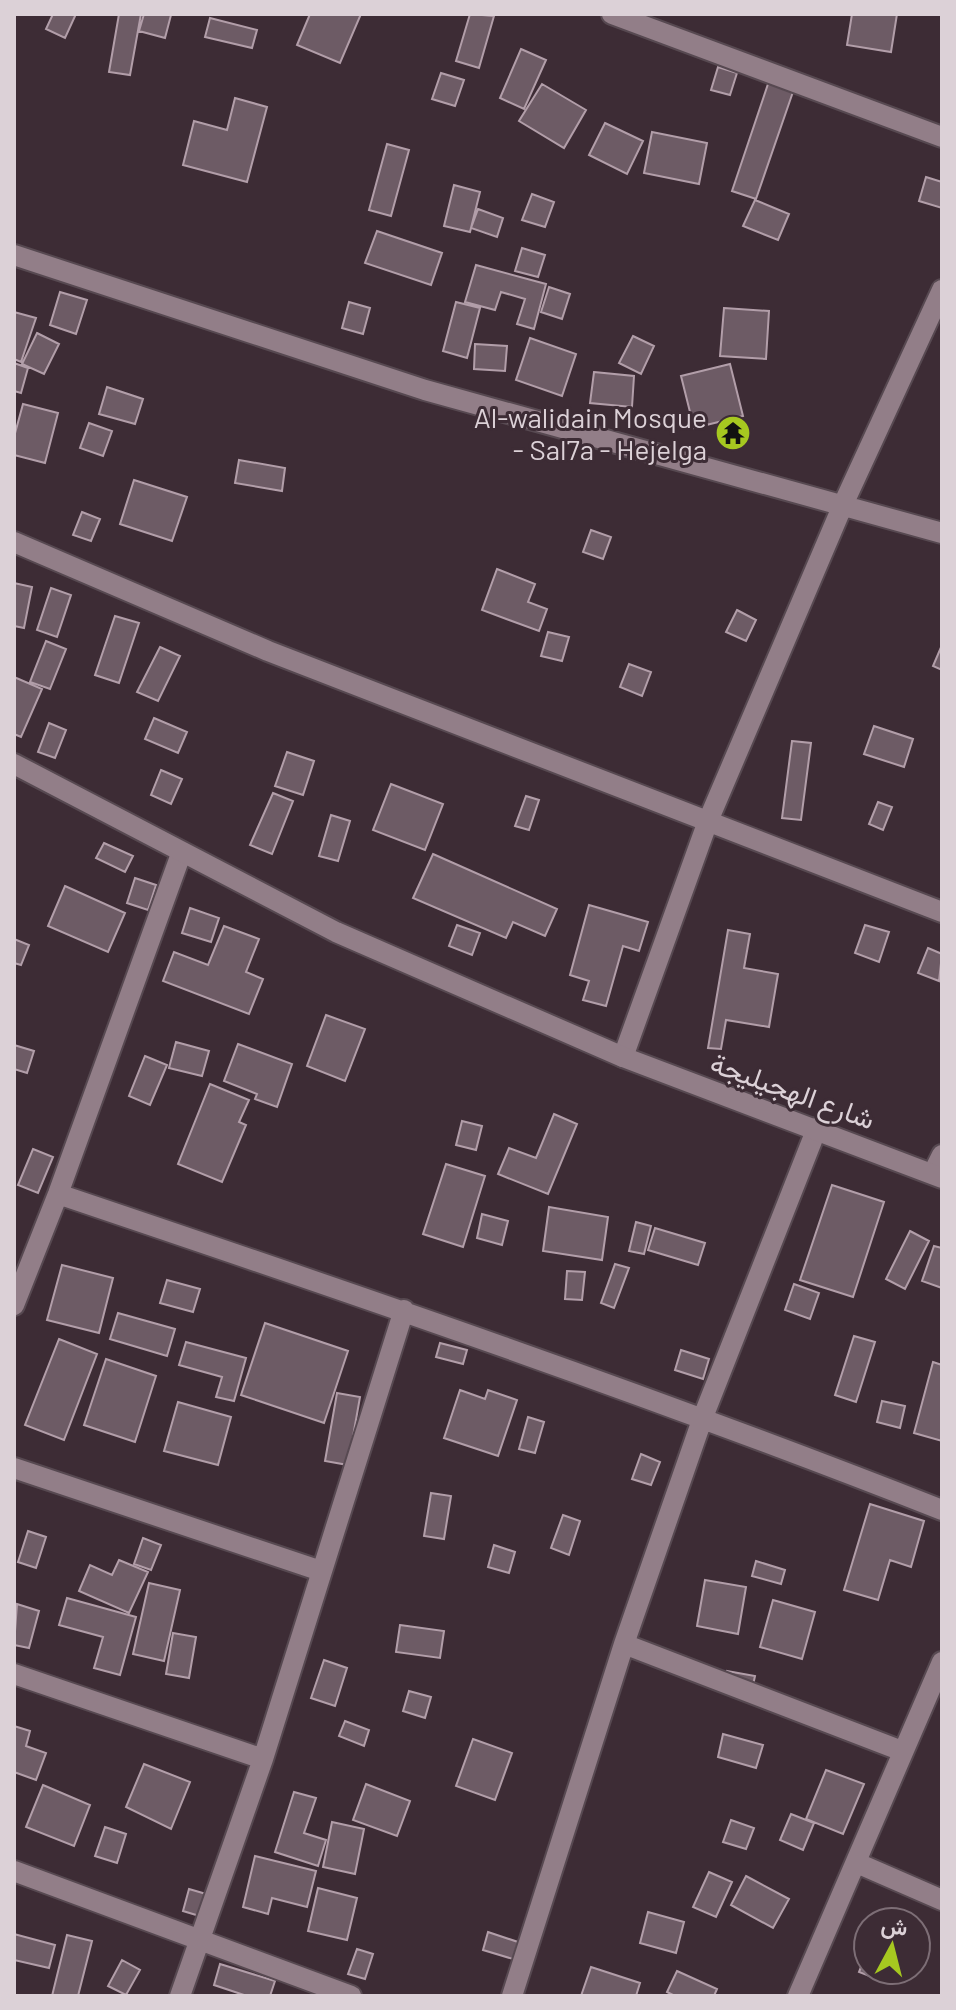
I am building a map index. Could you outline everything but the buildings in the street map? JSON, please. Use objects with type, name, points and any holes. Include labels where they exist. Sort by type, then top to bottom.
[{"type":"street","points":[[612,14],[942,137]]},
{"type":"street","points":[[14,255],[425,390],[942,533]]},
{"type":"street","points":[[623,1057],[708,821],[842,507],[942,290]]},
{"type":"street","points":[[14,542],[268,651],[942,912]]},
{"type":"street","name":"شارع الهجيليجة","points":[[14,764],[181,854],[336,932],[623,1057],[817,1128],[939,1168]]},
{"type":"street","points":[[14,1302],[58,1194],[181,854]]},
{"type":"street","points":[[512,1996],[624,1644],[703,1417],[817,1128]]},
{"type":"street","points":[[58,1194],[404,1310],[703,1417],[942,1510]]},
{"type":"street","points":[[180,1996],[197,1940],[263,1759],[404,1310]]},
{"type":"street","points":[[14,1468],[321,1571]]},
{"type":"street","points":[[624,1644],[902,1751]]},
{"type":"street","points":[[798,1996],[942,1662]]},
{"type":"street","points":[[14,1674],[263,1759]]},
{"type":"street","points":[[857,1863],[942,1900]]},
{"type":"street","points":[[14,1871],[351,1996]]},
{"type":"place","name":"Al-walidain Mosque - Sal7a - Hejelga","points":[[733,433]]}]
